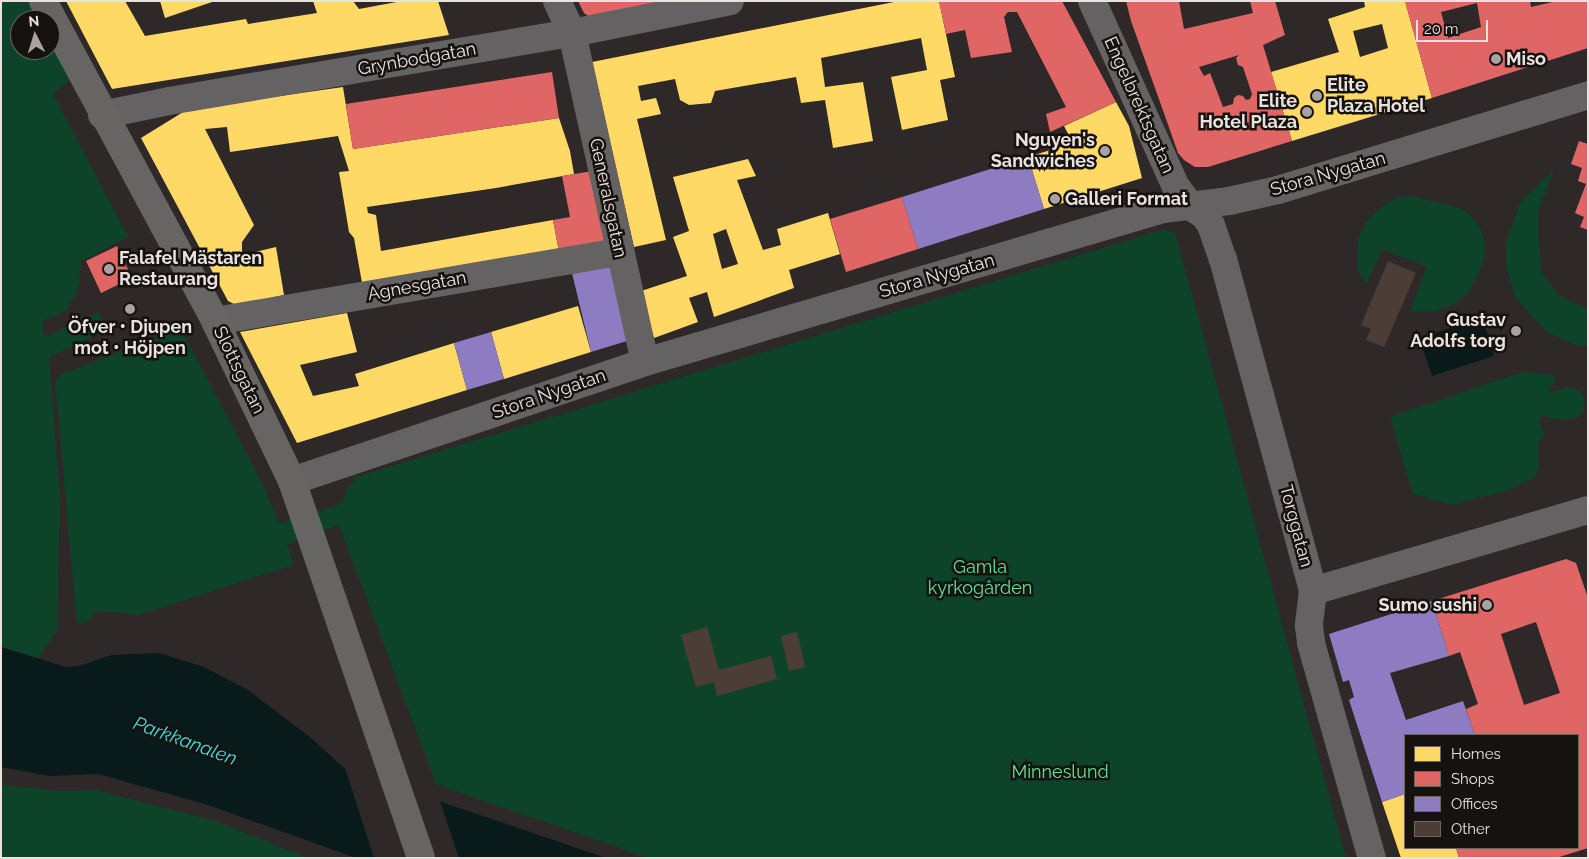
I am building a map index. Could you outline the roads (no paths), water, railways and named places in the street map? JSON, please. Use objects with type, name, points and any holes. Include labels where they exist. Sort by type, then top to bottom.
[{"type":"main road","name":"Slottsgatan","points":[[42,1],[215,321],[292,481],[421,858]]},
{"type":"street","name":"Generalsgatan","points":[[557,1],[572,33],[645,362]]},
{"type":"street","name":"Grynbodgatan","points":[[102,115],[169,101],[572,33],[730,1]]},
{"type":"street","name":"Engelbrektsgatan","points":[[1092,1],[1175,185],[1190,206]]},
{"type":"street","name":"Stora Nygatan","points":[[292,481],[645,362],[1163,209],[1229,201],[1278,190],[1588,95]]},
{"type":"street","name":"Torggatan","points":[[1190,206],[1204,214],[1211,224],[1223,259],[1313,591],[1309,620],[1311,642],[1372,858]]},
{"type":"street","name":"Agnesgatan","points":[[215,321],[620,252]]},
{"type":"street","points":[[1313,591],[1588,510]]},
{"type":"water","points":[[1482,318],[1494,356],[1432,376],[1419,338]]},
{"type":"water","name":"Parkkanalen","points":[[1,647],[66,667],[79,666],[111,655],[159,653],[204,667],[248,690],[311,738],[345,769],[606,858],[356,858],[205,804],[98,774],[50,776],[1,767]]},
{"type":"place","name":"Miso","points":[[1496,59]]},
{"type":"place","name":"Elite Plaza Hotel","points":[[1317,96]]},
{"type":"place","name":"Elite Hotel Plaza","points":[[1307,112]]},
{"type":"place","name":"Nguyen's Sandwiches","points":[[1105,151]]},
{"type":"place","name":"Galleri Format","points":[[1055,199]]},
{"type":"place","name":"Falafel Mästaren Restaurang","points":[[109,269]]},
{"type":"place","name":"Öfver • Djupen mot • Höjpen","points":[[130,309]]},
{"type":"place","name":"Gustav Adolfs torg","points":[[1516,331]]},
{"type":"place","name":"Sumo sushi","points":[[1487,605]]},
{"type":"park label","name":"Gamla kyrkogården","points":[[980,578]]},
{"type":"park label","name":"Minneslund","points":[[1060,772]]}]
